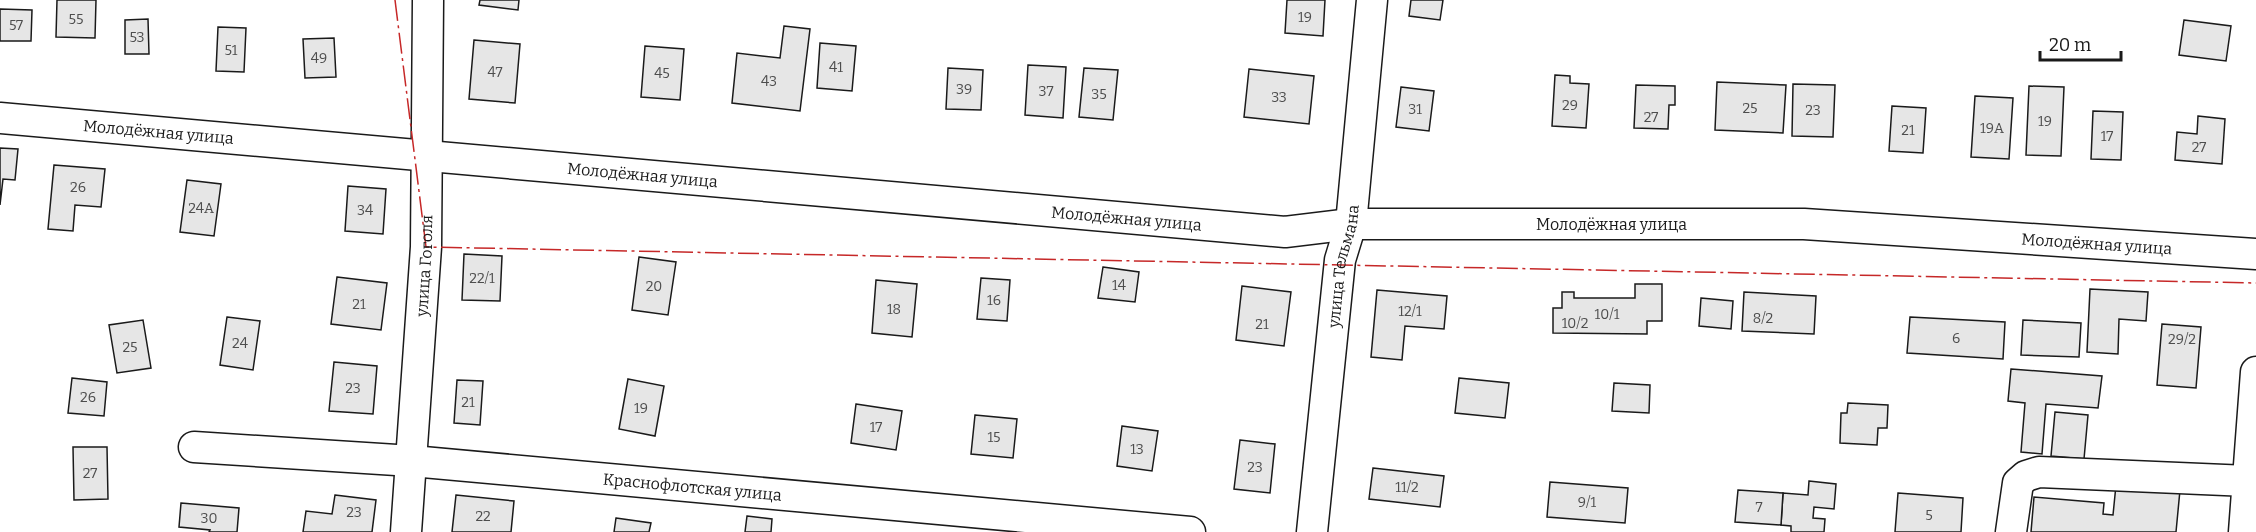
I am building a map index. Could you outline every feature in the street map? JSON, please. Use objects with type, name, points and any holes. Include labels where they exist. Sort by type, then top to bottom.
[{"type":"street","name":"улица Гоголя","points":[[406,532],[426,247],[428,0]]},
{"type":"street","name":"улица Тельмана","points":[[1312,532],[1340,260],[1351,224],[1372,0]]},
{"type":"street","name":"Молодёжная улица","points":[[0,118],[427,154],[720,183],[1285,232],[1351,224],[1804,224],[2256,254]]},
{"type":"street","points":[[2244,532],[2256,372]]},
{"type":"street","name":"Краснофлотская улица","points":[[194,447],[412,461],[1190,532]]},
{"type":"street","points":[[2011,532],[2018,483],[2026,476],[2039,472],[2248,481]]},
{"type":"building","points":[[57,0],[96,0],[95,38],[56,37]]},
{"type":"building","points":[[480,0],[519,0],[518,10],[479,5]]},
{"type":"building","points":[[1287,0],[1325,0],[1323,36],[1285,33]]},
{"type":"building","points":[[1411,0],[1443,0],[1440,20],[1409,16]]},
{"type":"building","points":[[0,9],[32,10],[31,41],[0,41]]},
{"type":"building","points":[[148,19],[149,54],[125,54],[125,20]]},
{"type":"building","points":[[2184,20],[2231,26],[2226,61],[2179,55]]},
{"type":"building","points":[[784,26],[810,29],[800,111],[732,103],[737,53],[780,58]]},
{"type":"building","points":[[218,27],[246,28],[244,72],[216,71]]},
{"type":"building","points":[[334,38],[336,77],[305,78],[303,39]]},
{"type":"building","points":[[474,40],[520,44],[515,103],[469,99]]},
{"type":"building","points":[[820,43],[856,46],[852,91],[817,88]]},
{"type":"building","points":[[645,46],[684,49],[680,100],[641,97]]},
{"type":"building","points":[[1028,65],[1066,67],[1063,118],[1025,115]]},
{"type":"building","points":[[948,68],[983,70],[981,110],[946,109]]},
{"type":"building","points":[[1084,68],[1118,70],[1113,120],[1079,117]]},
{"type":"building","points":[[1249,69],[1314,76],[1309,124],[1244,117]]},
{"type":"building","points":[[1555,75],[1570,76],[1570,83],[1589,84],[1586,128],[1552,126]]},
{"type":"building","points":[[1717,82],[1786,85],[1783,133],[1715,130]]},
{"type":"building","points":[[1793,84],[1835,85],[1833,137],[1792,136]]},
{"type":"building","points":[[1636,85],[1675,86],[1675,105],[1669,105],[1668,129],[1634,128]]},
{"type":"building","points":[[2029,86],[2064,87],[2061,156],[2026,155]]},
{"type":"building","points":[[1401,87],[1434,91],[1429,131],[1396,127]]},
{"type":"building","points":[[1975,96],[2013,98],[2009,159],[1971,157]]},
{"type":"building","points":[[1892,106],[1926,108],[1923,153],[1889,151]]},
{"type":"building","points":[[2093,111],[2123,112],[2121,160],[2091,159]]},
{"type":"building","points":[[2198,116],[2225,119],[2222,164],[2175,160],[2177,132],[2197,134]]},
{"type":"building","points":[[0,148],[18,149],[15,180],[3,179],[0,205]]},
{"type":"building","points":[[54,165],[105,169],[101,207],[75,205],[73,231],[48,229]]},
{"type":"building","points":[[187,180],[221,184],[214,236],[180,232]]},
{"type":"building","points":[[348,186],[386,189],[383,234],[345,231]]},
{"type":"building","points":[[464,254],[502,256],[500,301],[462,300]]},
{"type":"building","points":[[639,257],[676,262],[668,315],[632,310]]},
{"type":"building","points":[[1103,267],[1139,272],[1135,302],[1098,298]]},
{"type":"building","points":[[337,277],[387,283],[381,330],[331,324]]},
{"type":"building","points":[[981,278],[1010,280],[1007,321],[977,319]]},
{"type":"building","points":[[876,280],[917,284],[912,337],[872,333]]},
{"type":"building","points":[[1635,284],[1662,284],[1662,321],[1647,321],[1647,334],[1553,333],[1553,308],[1562,308],[1562,292],[1574,292],[1574,298],[1635,298]]},
{"type":"building","points":[[1242,286],[1291,292],[1284,346],[1236,340]]},
{"type":"building","points":[[2090,289],[2148,292],[2146,321],[2119,319],[2118,354],[2087,352]]},
{"type":"building","points":[[1377,290],[1447,296],[1444,329],[1405,326],[1402,360],[1371,357]]},
{"type":"building","points":[[1744,292],[1816,296],[1814,334],[1742,331]]},
{"type":"building","points":[[1701,298],[1733,301],[1731,329],[1699,326]]},
{"type":"building","points":[[227,317],[260,321],[253,370],[220,365]]},
{"type":"building","points":[[1910,317],[2005,322],[2003,359],[1907,353]]},
{"type":"building","points":[[143,320],[151,368],[117,373],[109,325]]},
{"type":"building","points":[[2023,320],[2081,323],[2079,357],[2021,355]]},
{"type":"building","points":[[2162,324],[2201,327],[2196,388],[2157,385]]},
{"type":"building","points":[[334,362],[377,366],[373,414],[329,411]]},
{"type":"building","points":[[2011,369],[2102,376],[2098,408],[2046,404],[2042,454],[2021,452],[2025,403],[2008,401]]},
{"type":"building","points":[[72,378],[107,382],[104,416],[68,413]]},
{"type":"building","points":[[1459,378],[1509,383],[1505,418],[1455,413]]},
{"type":"building","points":[[628,379],[664,386],[655,436],[619,429]]},
{"type":"building","points":[[457,380],[483,381],[480,425],[454,423]]},
{"type":"building","points":[[1614,383],[1650,385],[1649,413],[1612,411]]},
{"type":"building","points":[[1848,403],[1888,405],[1887,428],[1878,428],[1877,445],[1840,443],[1841,413],[1847,413]]},
{"type":"building","points":[[856,404],[902,411],[896,450],[851,443]]},
{"type":"building","points":[[2055,412],[2088,415],[2084,459],[2051,456]]},
{"type":"building","points":[[975,415],[1017,419],[1013,458],[971,454]]},
{"type":"building","points":[[1122,426],[1158,431],[1152,471],[1117,466]]},
{"type":"building","points":[[1240,440],[1275,444],[1270,493],[1234,489]]},
{"type":"building","points":[[73,447],[107,447],[108,499],[74,500]]},
{"type":"building","points":[[1373,468],[1444,476],[1440,507],[1369,499]]},
{"type":"building","points":[[1809,481],[1836,484],[1834,509],[1814,507],[1813,518],[1825,519],[1824,532],[1791,532],[1791,526],[1781,525],[1783,493],[1808,495]]},
{"type":"building","points":[[1550,482],[1628,488],[1625,523],[1547,517]]},
{"type":"building","points":[[2116,485],[2180,490],[2176,532],[2031,532],[2034,497],[2104,503],[2103,514],[2113,515]]},
{"type":"building","points":[[1738,490],[1783,493],[1781,525],[1735,522]]},
{"type":"building","points":[[1898,493],[1963,498],[1961,532],[1895,532]]},
{"type":"building","points":[[335,495],[376,500],[372,532],[303,532],[306,511],[332,514]]},
{"type":"building","points":[[456,495],[514,501],[511,532],[452,532]]},
{"type":"building","points":[[181,503],[239,508],[237,532],[209,532],[210,530],[179,527]]},
{"type":"building","points":[[747,516],[772,519],[771,532],[745,532]]},
{"type":"building","points":[[616,518],[651,523],[649,532],[614,532]]},
{"type":"power","points":[[395,0],[426,247],[2256,283]]}]
